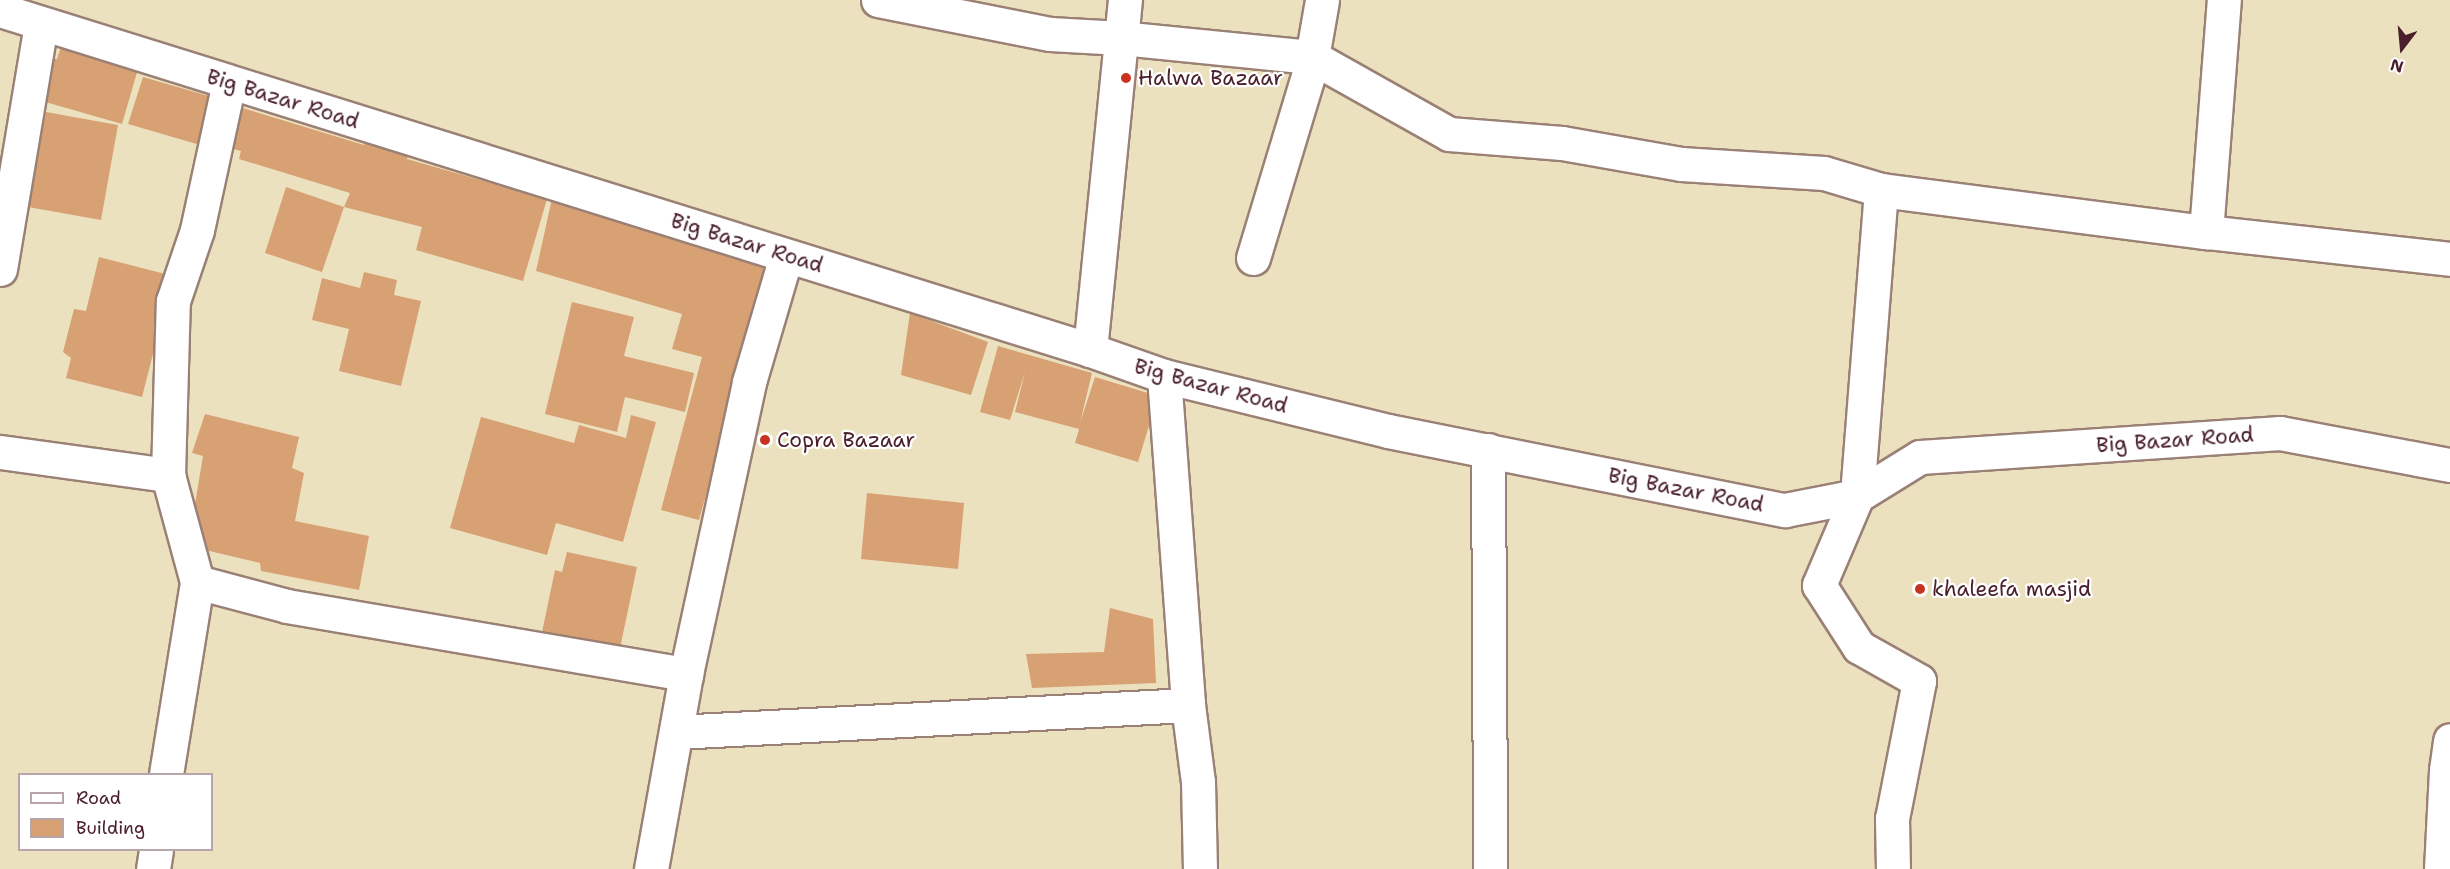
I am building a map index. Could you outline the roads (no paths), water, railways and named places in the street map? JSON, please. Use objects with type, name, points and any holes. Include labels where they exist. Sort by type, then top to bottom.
[{"type":"street","points":[[879,0],[1050,34],[1121,38],[1312,57],[1449,134],[1562,142],[1681,164],[1824,173],[1881,190],[2206,232],[2450,259]]},
{"type":"street","points":[[1090,351],[1125,0]]},
{"type":"street","points":[[1253,258],[1312,57],[1322,0]]},
{"type":"street","points":[[2206,232],[2224,0]]},
{"type":"street","name":"Big Bazar Road","points":[[0,10],[786,255],[1164,376],[1388,431],[1785,510],[1857,496],[1920,457],[2280,433],[2450,465]]},
{"type":"street","points":[[0,269],[41,23]]},
{"type":"street","points":[[166,773],[197,582],[168,475],[173,301],[197,230],[229,82]]},
{"type":"street","points":[[1881,190],[1857,496],[1819,585],[1859,647],[1919,681],[1892,818],[1893,869]]},
{"type":"street","points":[[651,869],[686,674],[749,382],[786,255]]},
{"type":"street","points":[[1164,376],[1188,705],[1198,782],[1200,869]]},
{"type":"street","points":[[1488,450],[1490,869]]},
{"type":"street","points":[[0,452],[168,475]]},
{"type":"street","points":[[197,582],[288,606],[686,674]]},
{"type":"street","points":[[676,732],[1188,705]]},
{"type":"street","points":[[2441,869],[2446,770],[2450,740]]},
{"type":"street","points":[[153,869],[156,851]]},
{"type":"place","name":"Halwa Bazaar","points":[[1126,78]]},
{"type":"place","name":"Copra Bazaar","points":[[765,440]]},
{"type":"place","name":"khaleefa masjid","points":[[1920,589]]}]
